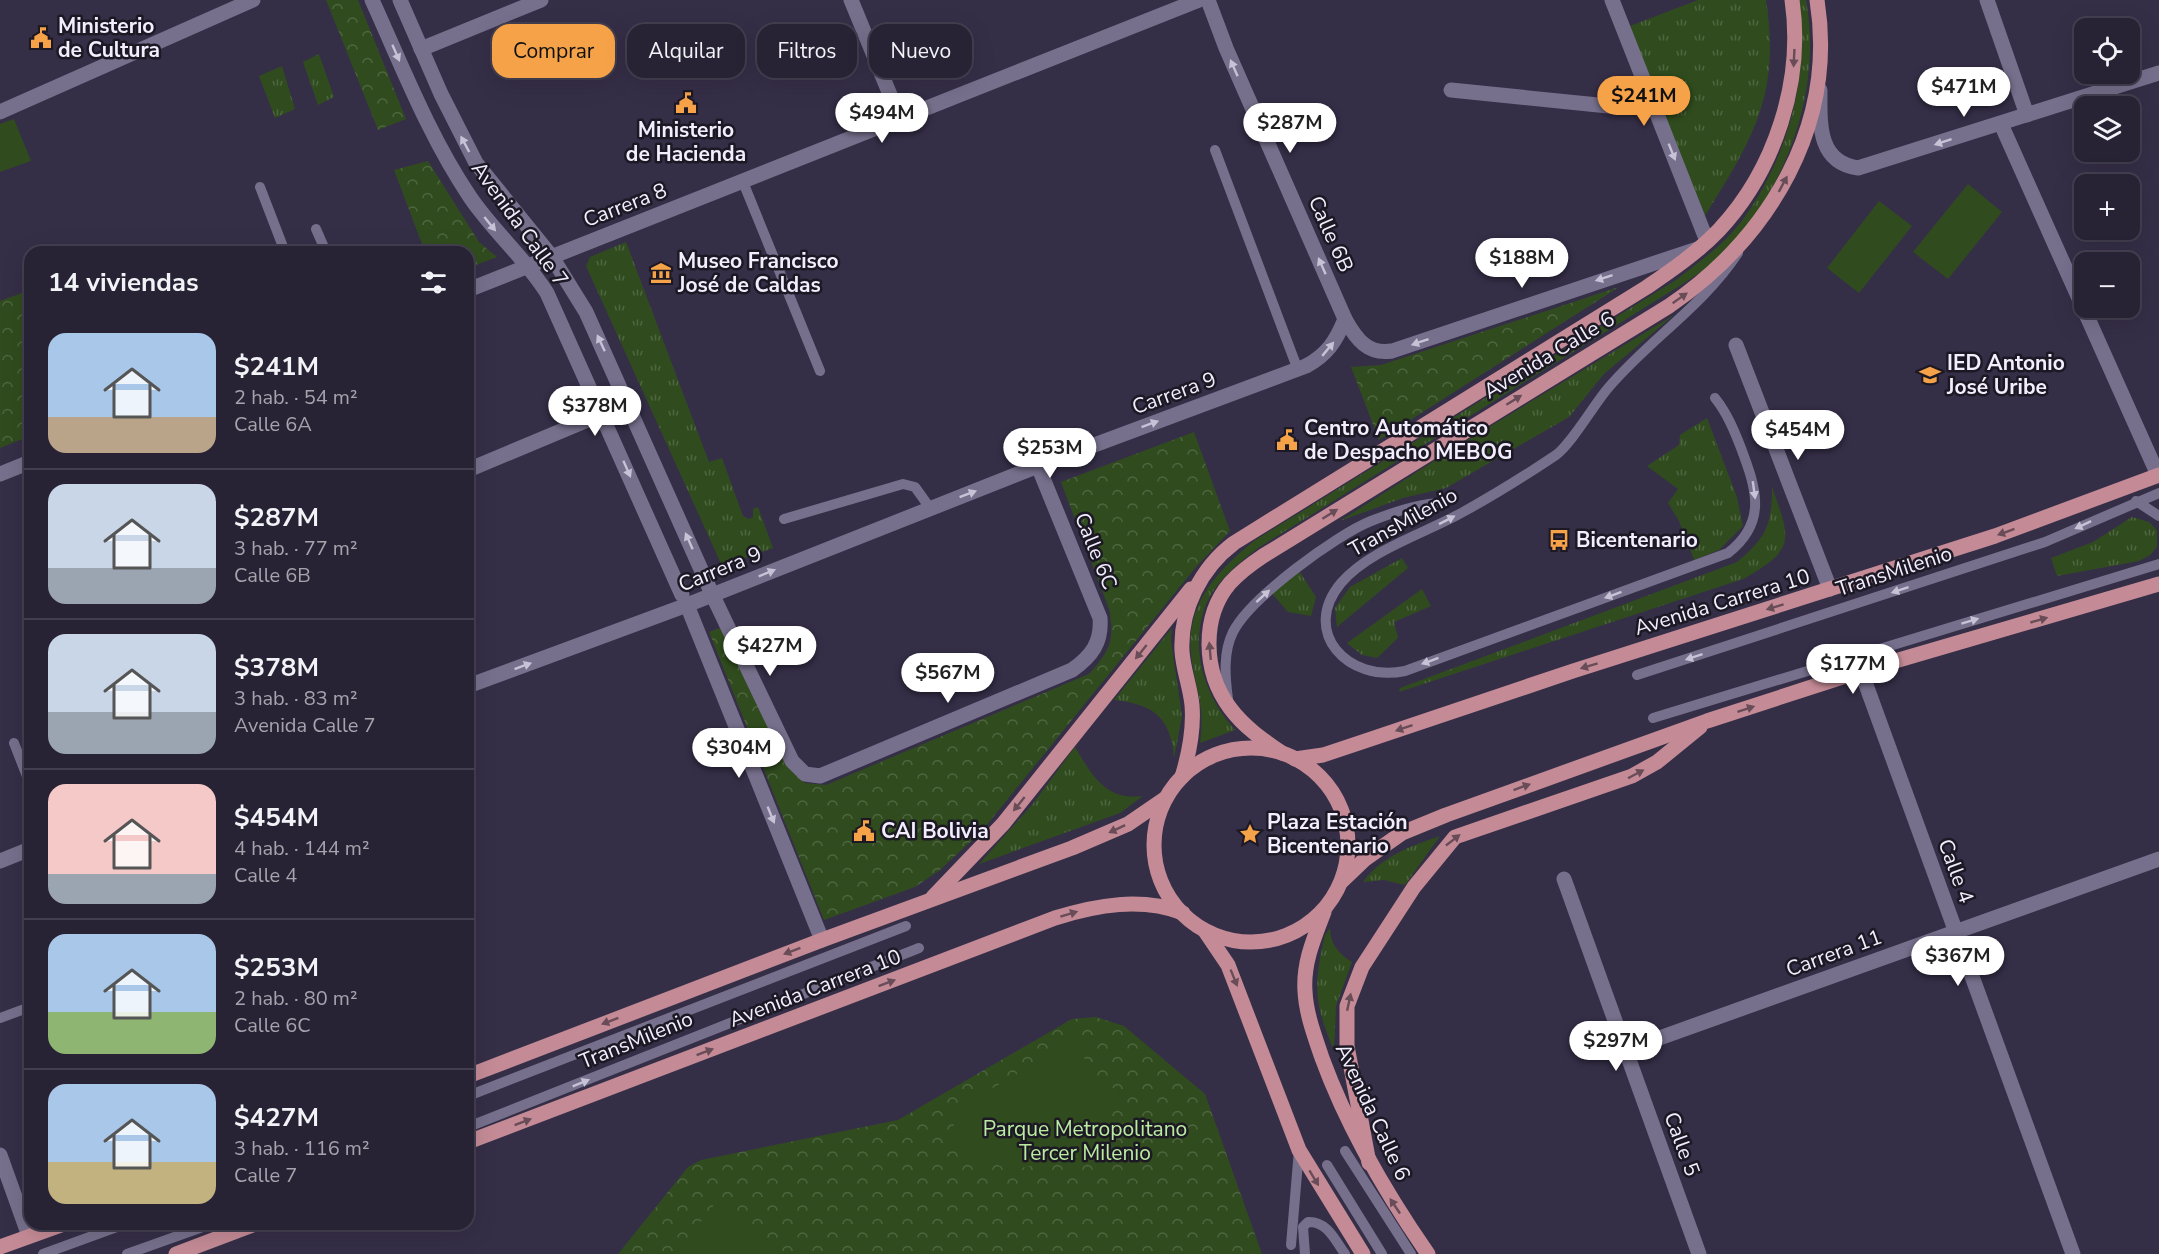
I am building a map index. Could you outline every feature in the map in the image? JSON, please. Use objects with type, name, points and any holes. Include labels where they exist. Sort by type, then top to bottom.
[{"type":"main road","name":"Avenida Calle 6","points":[[1182,777],[1190,745],[1192,719],[1182,651],[1183,632],[1189,606],[1204,573],[1234,543],[1539,356],[1647,287],[1704,245],[1737,208],[1755,182],[1777,133],[1792,80],[1795,40],[1792,0]]},
{"type":"main road","name":"Avenida Calle 6","points":[[1288,756],[1255,735],[1228,705],[1218,686],[1211,663],[1208,637],[1212,614],[1221,595],[1239,573],[1406,467],[1669,306],[1706,278],[1752,233],[1779,192],[1794,160],[1820,75],[1822,39],[1817,0]]},
{"type":"main road","name":"Avenida Carrera 10","points":[[1288,756],[1343,748],[1562,674],[1995,536],[2159,475]]},
{"type":"main road","points":[[926,903],[1003,824],[1204,573]]},
{"type":"main road","points":[[1203,929],[1239,941],[1268,940],[1295,932],[1325,909],[1342,881],[1383,845],[1424,823],[1707,721],[1862,671],[2159,584]]},
{"type":"main road","points":[[1369,1163],[1347,1046],[1347,1005],[1362,967],[1427,868],[1455,837],[1632,776],[1657,762],[1707,721]]},
{"type":"main road","points":[[1342,881],[1348,846],[1343,813],[1331,790],[1315,772],[1288,756],[1263,749],[1240,748],[1209,758],[1182,777],[1167,798],[1154,837],[1155,858],[1160,878],[1170,897],[1183,914],[1203,929],[1228,965],[1299,1150],[1363,1254]]},
{"type":"main road","name":"Avenida Carrera 10","points":[[474,1074],[1108,833],[1142,816],[1167,798]]},
{"type":"main road","name":"Avenida Carrera 10","points":[[474,1140],[1064,915],[1115,904],[1169,908],[1183,914]]},
{"type":"main road","name":"Avenida Calle 6","points":[[1325,909],[1308,959],[1305,991],[1308,1010],[1329,1077],[1369,1163],[1388,1196],[1428,1254]]},
{"type":"main road","points":[[0,1247],[46,1230]]},
{"type":"main road","points":[[176,1254],[239,1230]]},
{"type":"street","points":[[1,110],[253,0]]},
{"type":"street","name":"Avenida Calle 7","points":[[372,0],[426,117],[462,184],[481,212],[528,266],[550,299],[685,600],[822,940]]},
{"type":"street","name":"Avenida Calle 7","points":[[400,0],[476,163],[552,257],[586,312],[712,594],[792,761],[805,774],[813,777]]},
{"type":"street","points":[[422,49],[541,0]]},
{"type":"street","points":[[851,0],[900,119]]},
{"type":"street","name":"Carrera 8","points":[[474,288],[1199,0]]},
{"type":"street","name":"Calle 6B","points":[[1208,0],[1226,48],[1345,319]]},
{"type":"street","points":[[1345,319],[1360,342],[1371,350],[1382,353],[1392,351],[1704,245],[1612,0]]},
{"type":"street","points":[[1987,0],[2028,115]]},
{"type":"street","points":[[1820,75],[1820,128],[1824,144],[1839,162],[1849,166],[1870,166],[2159,73]]},
{"type":"street","points":[[1451,90],[1618,107],[1629,104],[1648,92]]},
{"type":"street","points":[[2001,124],[2159,475]]},
{"type":"street","name":"Carrera 9","points":[[474,684],[685,600],[712,594],[1038,466],[1298,370],[1320,358],[1331,348],[1345,319]]},
{"type":"street","points":[[1736,345],[1830,590]]},
{"type":"street","points":[[474,467],[628,403]]},
{"type":"street","points":[[0,474],[24,464]]},
{"type":"street","name":"Calle 6C","points":[[813,777],[1072,670],[1093,652],[1101,631],[1100,618],[1038,466]]},
{"type":"street","name":"Calle 4","points":[[1862,671],[2073,1254]]},
{"type":"street","points":[[0,861],[24,851]]},
{"type":"street","name":"Carrera 11","points":[[1626,1050],[2159,859]]},
{"type":"street","name":"Calle 5","points":[[1564,879],[1699,1254]]},
{"type":"street","points":[[0,1155],[24,1222]]},
{"type":"street","points":[[27,1230],[29,1236]]},
{"type":"lane","points":[[1215,150],[1298,370]]},
{"type":"lane","points":[[743,182],[820,371]]},
{"type":"lane","points":[[260,187],[283,246]]},
{"type":"lane","points":[[316,229],[323,246]]},
{"type":"lane","name":"TransMilenio","points":[[1715,398],[1730,420],[1755,490],[1755,508],[1749,532],[1728,553],[1397,672],[1382,674],[1363,670],[1341,655],[1332,642],[1327,627],[1327,611],[1332,596],[1349,575],[1389,550],[1462,513],[1558,453],[1610,386],[1698,303],[1727,269],[1752,233]]},
{"type":"lane","points":[[784,519],[903,484],[915,487],[930,508]]},
{"type":"lane","name":"TransMilenio","points":[[1637,675],[2045,542],[2159,493]]},
{"type":"lane","points":[[2136,501],[2159,516]]},
{"type":"lane","name":"TransMilenio","points":[[1228,705],[1226,657],[1233,633],[1248,609],[1269,590],[1350,532],[1370,521],[1415,506],[1437,503]]},
{"type":"lane","points":[[1653,718],[2158,562]]},
{"type":"lane","points":[[14,743],[24,769]]},
{"type":"lane","name":"TransMilenio","points":[[474,1094],[906,926]]},
{"type":"lane","name":"TransMilenio","points":[[474,1125],[919,948]]},
{"type":"lane","points":[[0,1018],[24,1009]]},
{"type":"lane","points":[[1291,1245],[1299,1150]]},
{"type":"lane","points":[[1345,1151],[1411,1254]]},
{"type":"lane","points":[[1327,1165],[1382,1254]]},
{"type":"lane","points":[[1305,1254],[1303,1227],[1308,1222],[1323,1225],[1345,1254]]},
{"type":"lane","points":[[43,1254],[109,1230]]},
{"type":"lane","points":[[127,1254],[194,1230]]},
{"type":"green space","points":[[326,0],[358,0],[406,119],[378,130]]},
{"type":"green space","points":[[1698,0],[1766,0],[1770,34],[1766,91],[1758,116],[1736,165],[1703,219],[1630,26]]},
{"type":"green space","points":[[1798,0],[1806,0],[1810,35],[1809,70],[1803,105],[1794,140],[1780,173],[1742,233],[1714,262],[1695,276],[1258,548],[1234,568],[1208,600],[1200,626],[1199,642],[1203,674],[1209,689],[1216,704],[1235,730],[1200,743],[1201,710],[1190,642],[1192,624],[1205,593],[1227,565],[1254,541],[1676,280],[1719,246],[1741,222],[1771,172],[1792,116],[1801,58]]},
{"type":"green space","points":[[319,54],[334,97],[318,105],[303,62]]},
{"type":"green space","points":[[282,66],[295,109],[275,118],[259,76]]},
{"type":"green space","points":[[14,119],[31,161],[0,172],[0,124]]},
{"type":"green space","points":[[428,161],[479,242],[497,257],[474,266],[474,246],[423,246],[394,170]]},
{"type":"green space","points":[[1968,184],[2002,212],[1948,279],[1913,252]]},
{"type":"green space","points":[[1879,201],[1912,226],[1859,293],[1827,268]]},
{"type":"green space","points":[[626,242],[709,462],[722,458],[743,516],[749,519],[753,517],[753,509],[758,507],[773,548],[722,566],[586,266],[590,257]]},
{"type":"green space","points":[[1619,287],[1379,440],[1351,367],[1381,365]]},
{"type":"green space","points":[[24,292],[24,438],[0,448],[0,301]]},
{"type":"green space","points":[[1674,315],[1604,374],[1569,417],[1446,488],[1403,498],[1340,521],[1461,444]]},
{"type":"green space","points":[[1707,418],[1737,497],[1743,526],[1719,550],[1694,560],[1679,521],[1668,503],[1678,489],[1647,466],[1679,445],[1680,435]]},
{"type":"green space","points":[[1194,432],[1230,531],[1195,568],[981,832],[940,870],[915,887],[824,920],[709,632],[720,628],[796,775],[805,783],[826,785],[1089,674],[1106,652],[1111,637],[1111,620],[1109,609],[1061,482]]},
{"type":"green space","points":[[1772,487],[1783,520],[1784,542],[1773,560],[1743,579],[1399,692],[1400,688],[1737,562],[1755,546],[1765,530],[1771,511]]},
{"type":"green space","points":[[2132,517],[2149,522],[2157,530],[2157,547],[2150,555],[2139,561],[2057,576],[2051,558],[2093,542]]},
{"type":"green space","points":[[1402,558],[1408,568],[1337,627],[1335,608],[1350,587]]},
{"type":"green space","points":[[1298,569],[1316,597],[1311,616],[1288,612],[1269,590]]},
{"type":"green space","points":[[1422,589],[1431,606],[1394,622],[1398,638],[1377,658],[1362,655],[1347,643]]},
{"type":"green space","points":[[1172,628],[1171,641],[1182,716],[1174,758],[1169,733],[1158,715],[1140,705],[1114,700]]},
{"type":"green space","points":[[1075,747],[1094,776],[1109,790],[1130,796],[1143,796],[1120,813],[979,864],[1032,805]]},
{"type":"green space","points":[[1440,836],[1405,885],[1384,880],[1363,882],[1388,859],[1408,848]]},
{"type":"green space","points":[[1330,928],[1336,948],[1352,962],[1336,1006],[1334,1051],[1322,1019],[1317,982],[1325,935]]},
{"type":"green space","name":"Parque Metropolitano Tercer Milenio","points":[[1096,1017],[1124,1026],[1205,1094],[1262,1254],[618,1254],[688,1167],[701,1160],[898,1120],[1072,1019]]},
{"type":"green space","points":[[1076,1040],[1091,1073],[1119,1092],[1091,1153],[1011,1170],[972,1155],[958,1146],[951,1112]]},
{"type":"green space","points":[[717,1201],[786,1254],[676,1254]]},
{"type":"place","name":"Ministerio de Cultura","points":[[41,38]]},
{"type":"place","name":"Ministerio de Hacienda","points":[[686,103]]},
{"type":"place","name":"Museo Francisco José de Caldas","points":[[661,273]]},
{"type":"place","name":"IED Antonio José Uribe","points":[[1930,375]]},
{"type":"place","name":"Centro Automático de Despacho MEBOG","points":[[1287,440]]},
{"type":"place","name":"Bicentenario","points":[[1559,540]]},
{"type":"place","name":"CAI Bolivia","points":[[864,831]]},
{"type":"place","name":"Plaza Estación Bicentenario","points":[[1250,834]]}]
